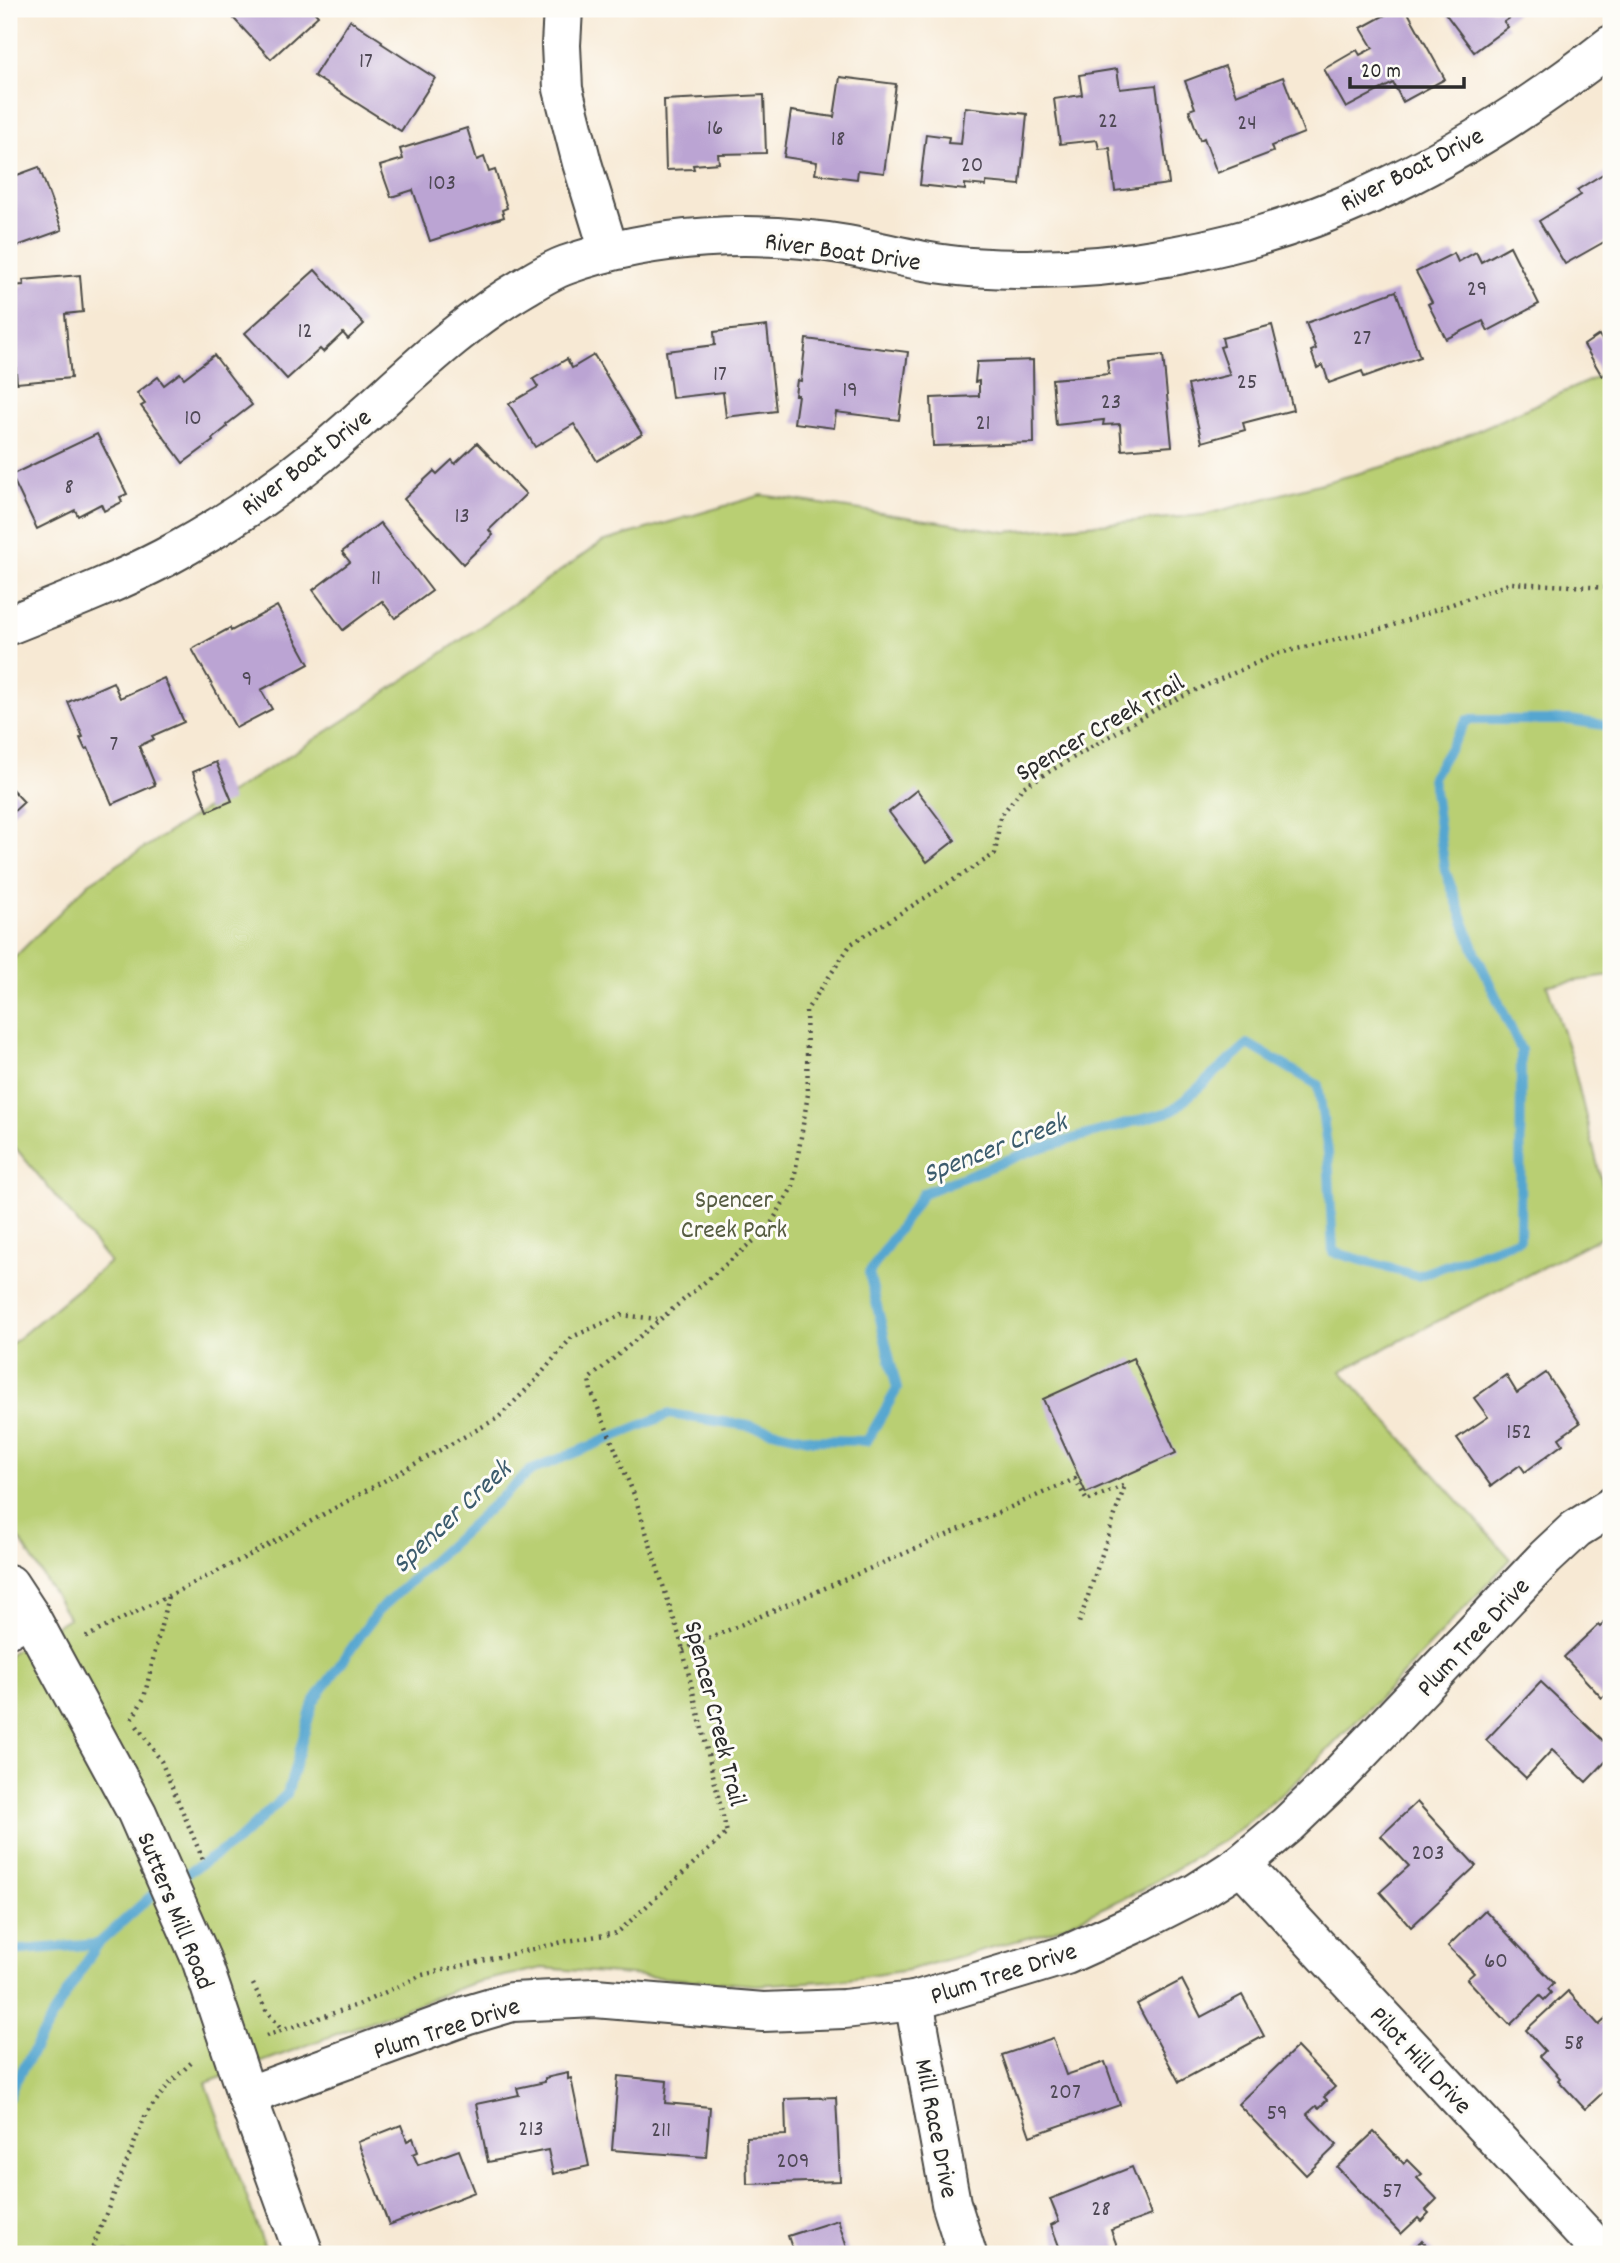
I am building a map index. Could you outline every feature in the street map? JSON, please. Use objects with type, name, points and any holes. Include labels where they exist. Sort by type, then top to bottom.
[{"type":"street","points":[[563,9],[563,89],[582,163],[610,251]]},
{"type":"street","name":"River Boat Drive","points":[[9,625],[93,591],[166,557],[251,505],[319,455],[445,344],[497,303],[559,267],[610,251],[707,237],[782,238],[846,245],[898,257],[967,267],[1039,270],[1116,265],[1181,255],[1283,228],[1369,195],[1459,148],[1555,88],[1611,45]]},
{"type":"street","name":"Plum Tree Drive","points":[[247,2096],[468,2015],[512,2002],[595,1998],[763,2012],[844,2009],[914,2001],[1066,1955],[1196,1893],[1241,1864],[1336,1778],[1545,1558],[1576,1529],[1611,1507]]},
{"type":"street","name":"Sutters Mill Road","points":[[9,1584],[19,1622],[137,1813],[201,1959],[304,2254]]},
{"type":"street","name":"Pilot Hill Drive","points":[[1241,1864],[1604,2254]]},
{"type":"street","name":"Mill Race Drive","points":[[914,2001],[951,2203],[967,2254]]},
{"type":"path","name":"Spencer Creek Trail","points":[[90,2254],[146,2114],[169,2084],[191,2063],[360,2004],[422,1975],[617,1933],[727,1833],[683,1650],[635,1497],[591,1391],[589,1379],[768,1228],[793,1186],[808,1094],[806,1011],[851,944],[995,854],[1000,817],[1023,787],[1163,705],[1276,654],[1385,628],[1511,583],[1611,588]]},
{"type":"path","points":[[91,1646],[86,1636],[247,1556],[498,1418],[534,1382],[572,1337],[622,1315],[659,1319]]},
{"type":"path","points":[[683,1650],[1075,1479],[1087,1501],[1125,1485],[1078,1626]]},
{"type":"path","points":[[132,1719],[144,1698],[169,1595]]},
{"type":"path","points":[[125,1708],[161,1761],[177,1798]]},
{"type":"path","points":[[252,1983],[266,2010],[282,2030]]},
{"type":"green space","name":"Spencer Creek Park","points":[[1611,367],[1611,976],[1547,985],[1571,1056],[1611,1220],[1611,1232],[1341,1371],[1511,1559],[1297,1781],[1235,1833],[1141,1890],[1053,1931],[908,1970],[842,1980],[755,1985],[542,1968],[473,1983],[206,2083],[267,2254],[9,2254],[9,1654],[69,1618],[9,1522],[9,1346],[110,1262],[9,1140],[9,963],[89,883],[356,713],[602,542],[762,495],[1006,532],[1204,515],[1415,458],[1593,379]]},
{"type":"building","points":[[225,9],[312,9],[318,16],[271,59]]},
{"type":"building","points":[[1396,9],[1406,9],[1445,79],[1403,102],[1393,83],[1346,108],[1324,69],[1357,50],[1360,55],[1373,48],[1361,28]]},
{"type":"building","points":[[1451,9],[1518,9],[1515,11],[1517,13],[1504,22],[1508,27],[1474,52],[1445,13]]},
{"type":"building","points":[[350,20],[435,78],[401,131],[314,76]]},
{"type":"building","points":[[1225,66],[1236,95],[1283,77],[1304,133],[1271,146],[1273,152],[1217,173],[1204,138],[1200,140],[1189,110],[1195,108],[1185,81]]},
{"type":"building","points":[[1117,69],[1120,89],[1156,85],[1169,184],[1115,191],[1110,148],[1099,149],[1097,140],[1060,144],[1054,99],[1082,95],[1079,75]]},
{"type":"building","points":[[840,77],[896,84],[884,173],[858,170],[857,179],[815,174],[817,162],[784,157],[791,111],[834,117]]},
{"type":"building","points":[[764,95],[766,153],[718,154],[719,163],[693,165],[694,169],[666,170],[664,100]]},
{"type":"building","points":[[965,107],[1027,114],[1020,185],[986,182],[986,186],[965,184],[965,190],[920,185],[926,134],[949,137],[948,143],[961,144]]},
{"type":"building","points":[[467,128],[477,160],[484,157],[489,172],[495,170],[507,208],[502,210],[504,217],[430,241],[413,190],[391,197],[380,166],[403,159],[400,149]]},
{"type":"building","points":[[39,167],[62,230],[9,249],[9,178]]},
{"type":"building","points":[[1611,169],[1611,238],[1565,264],[1539,221],[1581,195],[1577,190]]},
{"type":"building","points":[[1510,246],[1539,304],[1488,331],[1483,321],[1446,339],[1428,304],[1432,302],[1416,272],[1454,253],[1458,262],[1476,252],[1481,262]]},
{"type":"building","points":[[315,270],[364,324],[348,339],[343,333],[323,352],[320,349],[287,379],[245,333]]},
{"type":"building","points":[[80,275],[83,312],[65,314],[71,378],[17,383],[14,350],[9,351],[9,286],[24,285],[23,280]]},
{"type":"building","points":[[1396,291],[1420,357],[1364,377],[1362,371],[1329,383],[1323,365],[1317,368],[1311,351],[1316,349],[1306,323]]},
{"type":"building","points":[[1272,325],[1293,410],[1243,423],[1245,430],[1202,442],[1188,385],[1230,375],[1220,347],[1224,346],[1222,338]]},
{"type":"building","points":[[767,326],[776,411],[726,417],[723,392],[672,398],[666,351],[715,345],[714,332]]},
{"type":"building","points":[[1599,335],[1611,355],[1611,370],[1602,376],[1584,345]]},
{"type":"building","points":[[806,339],[908,352],[899,420],[836,412],[834,428],[794,423],[797,380],[801,381]]},
{"type":"building","points":[[214,355],[252,405],[226,425],[213,441],[183,463],[141,406],[145,404],[137,393],[158,377],[164,385],[180,373],[184,378]]},
{"type":"building","points":[[594,355],[642,434],[597,461],[574,424],[535,447],[509,404],[538,387],[533,379],[567,359],[572,368]]},
{"type":"building","points":[[1163,355],[1172,446],[1122,450],[1120,424],[1103,425],[1104,420],[1056,425],[1052,379],[1109,374],[1107,360]]},
{"type":"building","points":[[1033,360],[1034,443],[933,446],[931,398],[979,396],[979,381],[975,382],[977,362]]},
{"type":"building","points":[[97,434],[127,494],[120,497],[122,502],[104,511],[101,504],[78,516],[75,510],[37,529],[11,475]]},
{"type":"building","points":[[477,443],[526,494],[489,530],[493,535],[463,564],[404,499],[434,471],[437,474],[452,460],[455,464]]},
{"type":"building","points":[[380,523],[432,591],[395,618],[382,601],[343,630],[313,590],[350,562],[342,552]]},
{"type":"building","points":[[277,606],[309,664],[261,690],[272,709],[236,728],[192,649]]},
{"type":"building","points":[[164,678],[184,722],[152,736],[154,739],[139,746],[155,785],[112,804],[88,748],[85,749],[80,738],[83,737],[68,702],[113,682],[120,698]]},
{"type":"building","points":[[216,762],[232,801],[208,811],[193,772]]},
{"type":"building","points":[[9,786],[24,802],[9,816]]},
{"type":"building","points":[[917,790],[955,840],[927,862],[889,812]]},
{"type":"building","points":[[1133,1358],[1176,1453],[1086,1493],[1043,1399]]},
{"type":"building","points":[[1546,1373],[1580,1423],[1559,1438],[1563,1444],[1525,1472],[1520,1465],[1491,1486],[1457,1438],[1488,1417],[1474,1398],[1506,1375],[1517,1393]]},
{"type":"building","points":[[1611,1617],[1611,1690],[1602,1698],[1564,1657],[1598,1625],[1600,1627]]},
{"type":"building","points":[[1541,1682],[1611,1748],[1611,1756],[1586,1782],[1552,1750],[1526,1778],[1486,1740]]},
{"type":"building","points":[[1417,1802],[1476,1866],[1411,1927],[1380,1892],[1409,1866],[1381,1836]]},
{"type":"building","points":[[1485,1910],[1554,1983],[1548,1989],[1551,1993],[1544,2000],[1540,1996],[1510,2025],[1467,1979],[1474,1973],[1448,1946]]},
{"type":"building","points":[[1182,1980],[1201,2017],[1242,1995],[1264,2036],[1179,2082],[1137,2004]]},
{"type":"building","points":[[1568,1991],[1599,2025],[1611,2014],[1611,2085],[1585,2109],[1540,2056],[1545,2051],[1526,2030]]},
{"type":"building","points":[[1053,2038],[1066,2075],[1105,2062],[1120,2105],[1030,2136],[1002,2055]]},
{"type":"building","points":[[1297,2047],[1335,2087],[1324,2097],[1327,2100],[1319,2108],[1316,2106],[1307,2114],[1337,2145],[1306,2175],[1238,2104]]},
{"type":"building","points":[[568,2073],[589,2166],[553,2174],[548,2150],[488,2162],[476,2104],[519,2095],[517,2088],[545,2082],[545,2078]]},
{"type":"building","points":[[618,2076],[667,2081],[665,2103],[710,2107],[706,2157],[612,2150]]},
{"type":"building","points":[[836,2097],[840,2181],[747,2184],[746,2137],[786,2135],[785,2099]]},
{"type":"building","points":[[401,2125],[407,2141],[413,2138],[418,2152],[413,2154],[418,2165],[459,2150],[475,2192],[389,2225],[358,2142]]},
{"type":"building","points":[[1374,2132],[1404,2164],[1408,2160],[1422,2174],[1417,2178],[1437,2199],[1426,2210],[1429,2213],[1421,2221],[1418,2218],[1401,2234],[1337,2167]]},
{"type":"building","points":[[1132,2167],[1151,2215],[1111,2230],[1120,2254],[1062,2254],[1051,2225],[1059,2221],[1050,2199]]},
{"type":"building","points":[[838,2220],[849,2254],[794,2254],[788,2236]]},
{"type":"building","points":[[1422,2241],[1435,2254],[1408,2254]]},
{"type":"waterway","name":"Spencer Creek","points":[[9,2097],[58,2007],[98,1944],[151,1896],[236,1842],[287,1794],[313,1703],[377,1612],[530,1471],[669,1414],[750,1426],[814,1440],[867,1441],[897,1389],[869,1273],[923,1193],[1033,1150],[1172,1111],[1248,1044],[1318,1085],[1328,1152],[1333,1252],[1417,1276],[1520,1239],[1521,1050],[1476,954],[1445,870],[1432,777],[1467,720],[1570,720],[1611,726]]},
{"type":"waterway","points":[[9,1951],[98,1944]]}]
